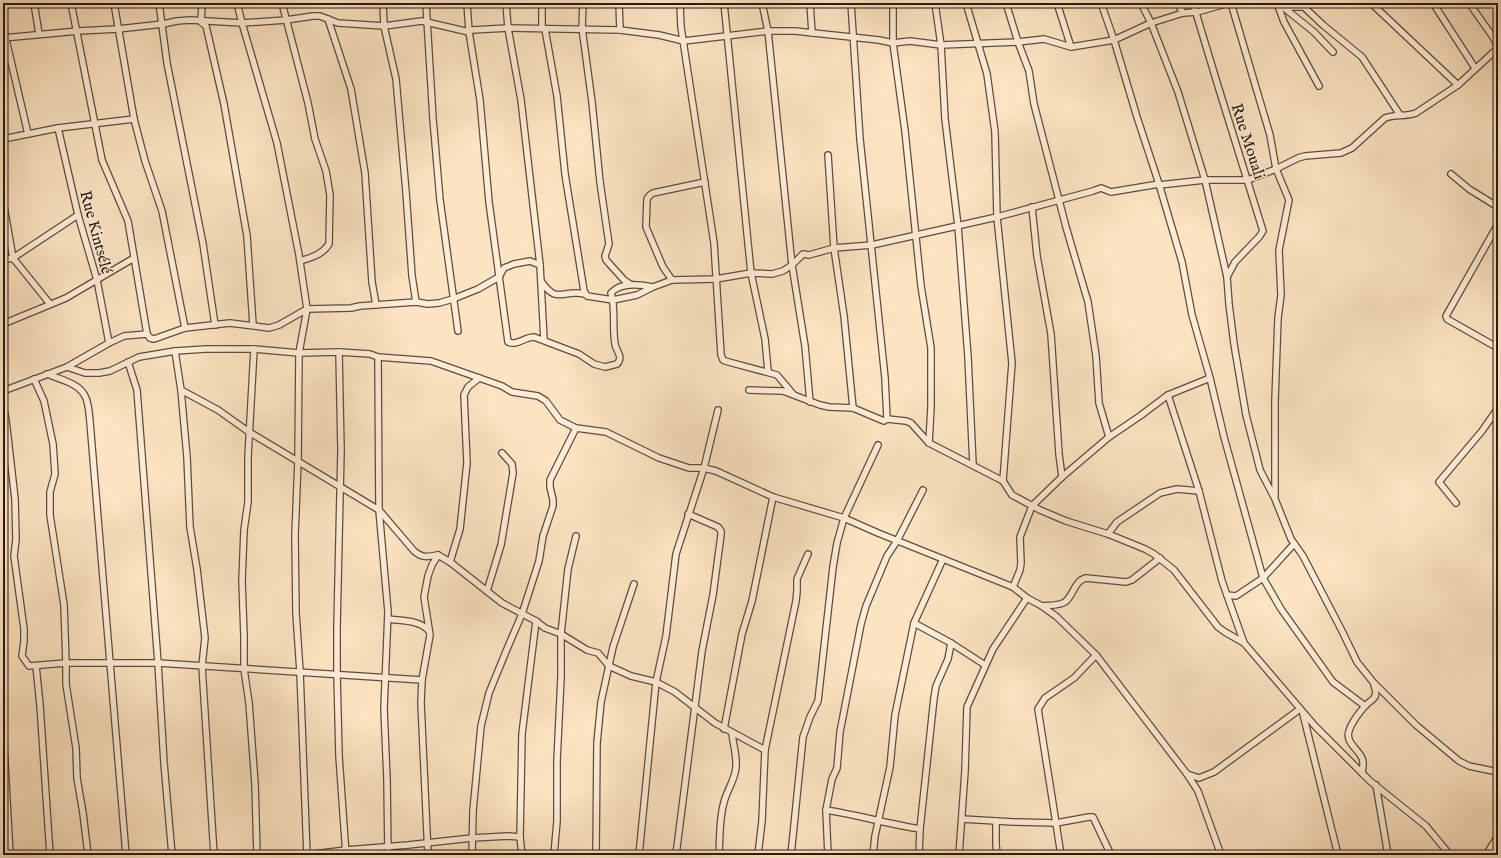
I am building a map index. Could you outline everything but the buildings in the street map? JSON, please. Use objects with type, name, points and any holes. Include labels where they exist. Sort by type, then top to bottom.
[{"type":"street","points":[[34,3],[39,34]]},
{"type":"street","points":[[71,3],[78,30],[102,160],[128,221],[147,334],[150,338],[154,339],[185,328],[230,323],[269,328],[274,327],[307,309],[351,308],[416,302],[428,304],[453,299],[475,290],[499,276],[504,268],[514,264],[530,262],[540,265]]},
{"type":"street","points":[[114,3],[134,119],[145,161],[162,211],[185,328]]},
{"type":"street","points":[[159,3],[167,63],[203,244],[215,325]]},
{"type":"street","points":[[201,22],[202,3]]},
{"type":"street","points":[[237,3],[277,144],[300,261],[307,309],[299,353],[298,461],[295,534],[296,614],[300,672],[306,855],[472,838],[508,836],[520,837]]},
{"type":"street","points":[[282,3],[308,103],[315,139],[326,171],[330,195],[329,244],[318,256],[300,261]]},
{"type":"street","points":[[384,3],[384,26],[396,79],[412,276],[416,302]]},
{"type":"street","points":[[426,3],[433,119],[440,200],[458,331]]},
{"type":"street","points":[[467,3],[469,32],[480,100],[489,202],[508,342],[516,344],[530,337],[544,340],[579,354],[594,364],[605,367],[617,364],[620,360],[620,355],[615,346],[613,300],[611,293],[630,284]]},
{"type":"street","points":[[506,3],[508,28],[521,100],[540,265],[544,340]]},
{"type":"street","points":[[542,3],[543,28],[557,96],[566,181],[585,294]]},
{"type":"street","points":[[583,3],[582,28],[592,102],[600,182],[609,244],[605,256],[606,260],[624,280],[630,284],[653,287]]},
{"type":"street","points":[[619,3],[620,30]]},
{"type":"street","points":[[680,3],[681,26],[714,243],[721,358],[725,361],[744,367],[768,371],[777,375],[793,394]]},
{"type":"street","points":[[724,3],[751,273],[765,339],[768,371]]},
{"type":"street","points":[[762,3],[768,31],[792,265],[805,346],[810,402]]},
{"type":"street","points":[[810,3],[812,34]]},
{"type":"street","points":[[851,3],[860,139],[885,378],[887,420]]},
{"type":"street","points":[[894,3],[893,43],[905,131],[921,286],[931,348],[931,407],[928,443]]},
{"type":"street","points":[[935,3],[942,45],[945,119],[958,226],[968,357],[973,465]]},
{"type":"street","points":[[966,3],[987,74],[992,100],[995,132],[997,217],[1012,363],[1003,481]]},
{"type":"street","points":[[1006,3],[1018,42],[1029,70],[1034,104],[1088,302],[1096,356],[1099,403],[1109,437]]},
{"type":"street","points":[[1057,3],[1071,48]]},
{"type":"street","points":[[1101,3],[1114,40],[1136,117],[1159,184],[1182,262],[1192,315],[1263,578],[1280,608],[1333,682],[1364,706]]},
{"type":"street","points":[[1141,3],[1151,23],[1178,92],[1205,180],[1227,277],[1232,331],[1246,415],[1260,470],[1275,499],[1290,539],[1303,556],[1357,662],[1373,682],[1416,725],[1459,761],[1469,766],[1498,772]]},
{"type":"street","points":[[1177,3],[1183,13]]},
{"type":"street","name":"Rue Mouali","points":[[1193,3],[1263,231],[1235,262],[1227,277]]},
{"type":"street","points":[[4,37],[78,30],[118,29],[190,20],[201,22],[242,23],[286,20],[313,16],[338,23],[384,26],[422,22],[469,32],[472,30],[508,28],[582,28],[659,34],[684,41],[728,37],[768,31],[795,31],[879,40],[893,43],[910,41],[942,45],[1018,42],[1044,39],[1071,48],[1114,40],[1151,23],[1183,13],[1197,12],[1230,3],[1270,135],[1276,170],[1289,200],[1279,250],[1281,294],[1278,318],[1275,401],[1275,499]]},
{"type":"street","points":[[1371,3],[1458,86]]},
{"type":"street","points":[[1433,3],[1475,68]]},
{"type":"street","points":[[541,281],[547,290],[555,295],[578,292],[589,296],[613,300],[637,295],[672,280],[716,279],[751,273],[772,274],[783,271],[804,254],[809,255],[834,248],[872,245],[958,226],[997,217],[1101,188],[1111,192],[1159,184],[1205,180],[1248,180],[1276,170],[1305,156],[1342,153],[1385,118],[1409,116],[1416,113],[1458,86],[1475,68],[1498,48],[1493,37],[1469,3]]},
{"type":"street","points":[[1279,6],[1304,7],[1323,25],[1362,57],[1400,116]]},
{"type":"street","points":[[1279,6],[1314,32],[1333,52]]},
{"type":"street","points":[[1279,6],[1284,22],[1319,86]]},
{"type":"street","points":[[328,19],[351,89],[365,173],[372,282],[376,305]]},
{"type":"street","points":[[201,22],[206,26],[224,104],[247,236],[253,325]]},
{"type":"street","points":[[3,27],[4,37],[28,134]]},
{"type":"street","points":[[1493,37],[1498,33]]},
{"type":"street","points":[[3,139],[58,128],[134,119]]},
{"type":"street","name":"Rue Kintsélé","points":[[58,128],[78,215],[97,280],[109,343]]},
{"type":"street","points":[[828,155],[834,248],[844,316],[853,408]]},
{"type":"street","points":[[1451,174],[1469,190],[1498,207]]},
{"type":"street","points":[[672,280],[663,267],[646,227],[646,199],[653,193],[705,182]]},
{"type":"street","points":[[3,201],[13,258],[50,304]]},
{"type":"street","points":[[1032,207],[1038,256],[1051,334],[1059,454],[1062,477]]},
{"type":"street","points":[[3,260],[13,258],[78,215]]},
{"type":"street","points":[[1498,224],[1446,316],[1446,319],[1498,348]]},
{"type":"street","points":[[3,324],[66,298],[134,258]]},
{"type":"street","points":[[3,391],[67,366],[124,336],[147,334]]},
{"type":"street","points":[[67,366],[86,373],[99,373],[110,371],[139,357],[175,351],[206,349],[254,349],[299,353],[339,352],[431,361],[502,386],[512,392],[538,396],[550,405],[560,420],[576,428],[606,432],[659,458],[689,468],[704,468],[716,471],[773,497],[844,518],[897,541],[1014,587],[1027,598],[1042,606],[1071,630],[1096,655],[1187,774],[1198,791],[1221,855]]},
{"type":"street","points":[[254,349],[249,432],[248,502],[244,530],[242,581],[244,669],[255,784],[257,855]]},
{"type":"street","points":[[175,351],[181,390],[187,457],[190,527],[197,569],[205,638],[202,666],[214,855]]},
{"type":"street","points":[[339,352],[340,486],[337,674],[339,756],[346,852]]},
{"type":"street","points":[[378,356],[379,510],[388,619],[384,709],[388,779],[388,855]]},
{"type":"street","points":[[128,362],[137,390],[172,855]]},
{"type":"street","points":[[47,374],[75,386],[81,390],[86,397],[90,422],[100,552],[111,662],[126,855]]},
{"type":"street","points":[[450,562],[460,529],[467,463],[464,395],[468,387],[479,378]]},
{"type":"street","points":[[1014,587],[1021,563],[1020,537],[1032,506],[1062,477],[1109,437],[1168,395],[1210,378]]},
{"type":"street","points":[[34,379],[44,401],[53,444],[55,474],[50,492],[50,515],[64,605],[66,684],[76,748],[77,778],[88,855]]},
{"type":"street","points":[[181,390],[218,410],[249,432],[379,510],[420,556],[426,557],[438,555],[450,562],[502,603],[536,621],[545,628],[561,634],[587,650],[598,653],[609,666],[631,676],[656,682],[675,692],[724,729],[764,750]]},
{"type":"street","points":[[749,390],[783,391],[810,402],[829,406],[853,408],[884,421],[906,421],[911,423],[928,443],[1003,481],[1012,495],[1032,506],[1066,521],[1108,534],[1145,549],[1160,558],[1183,580],[1218,627],[1244,643],[1302,711],[1362,773],[1426,826],[1450,855]]},
{"type":"street","points":[[1168,395],[1199,491],[1227,595],[1244,643]]},
{"type":"street","points":[[3,405],[8,433],[15,499],[16,539],[14,556],[24,629],[22,656],[24,661],[29,666],[66,663],[158,663],[422,680]]},
{"type":"street","points":[[1456,503],[1439,482],[1482,431],[1498,408]]},
{"type":"street","points":[[639,855],[656,682],[667,629],[676,554],[704,468],[718,410]]},
{"type":"street","points":[[472,855],[481,726],[489,694],[506,649],[522,614],[534,579],[539,561],[542,536],[553,506],[550,480],[576,428]]},
{"type":"street","points":[[791,855],[803,737],[810,716],[818,701],[837,542],[844,518],[878,445]]},
{"type":"street","points":[[487,591],[501,545],[513,473],[512,464],[502,453]]},
{"type":"street","points":[[1108,534],[1117,522],[1160,493],[1176,489],[1199,491]]},
{"type":"street","points":[[828,855],[826,810],[832,779],[837,768],[840,732],[861,624],[866,606],[884,562],[897,541],[923,490]]},
{"type":"street","points":[[724,729],[742,634],[752,601],[773,497]]},
{"type":"street","points":[[676,855],[702,651],[713,595],[721,531],[718,527],[688,514]]},
{"type":"street","points":[[554,855],[557,821],[557,761],[562,677],[561,634],[568,569],[576,536]]},
{"type":"street","points":[[1227,595],[1236,596],[1263,578],[1294,544]]},
{"type":"street","points":[[758,855],[762,821],[764,750],[796,601],[797,579],[808,554]]},
{"type":"street","points":[[428,855],[421,703],[422,680],[429,640],[424,597],[432,564],[438,555]]},
{"type":"street","points":[[1042,606],[1065,602],[1078,581],[1082,579],[1086,578],[1126,582],[1132,580],[1160,558]]},
{"type":"street","points":[[873,855],[875,836],[890,767],[895,714],[914,623],[943,559]]},
{"type":"street","points":[[596,855],[597,743],[601,702],[613,647],[634,584]]},
{"type":"street","points":[[959,855],[965,772],[966,707],[993,650],[1027,598]]},
{"type":"street","points":[[388,619],[418,624],[425,627],[428,631]]},
{"type":"street","points":[[530,855],[522,855],[520,837],[522,734],[536,621]]},
{"type":"street","points":[[914,623],[951,643],[985,665]]},
{"type":"street","points":[[919,855],[920,829],[934,698],[936,686],[948,659],[951,643]]},
{"type":"street","points":[[1061,855],[1038,709],[1045,698],[1074,678],[1096,655]]},
{"type":"street","points":[[36,666],[50,855]]},
{"type":"street","points":[[1362,773],[1362,758],[1350,742],[1348,735],[1349,730],[1364,706],[1374,699],[1376,692],[1373,682]]},
{"type":"street","points":[[1187,774],[1199,778],[1214,772],[1302,711]]},
{"type":"street","points":[[1302,711],[1338,855]]},
{"type":"street","points":[[3,727],[10,855]]},
{"type":"street","points":[[719,855],[724,802],[728,789],[734,778],[736,766],[732,733]]},
{"type":"street","points":[[1376,785],[1388,855]]},
{"type":"street","points":[[826,810],[879,820],[893,825],[920,829]]},
{"type":"street","points":[[962,819],[1056,823],[1089,817],[1093,818],[1111,855]]},
{"type":"street","points":[[996,821],[997,855]]},
{"type":"street","points":[[1486,855],[1498,836]]}]
